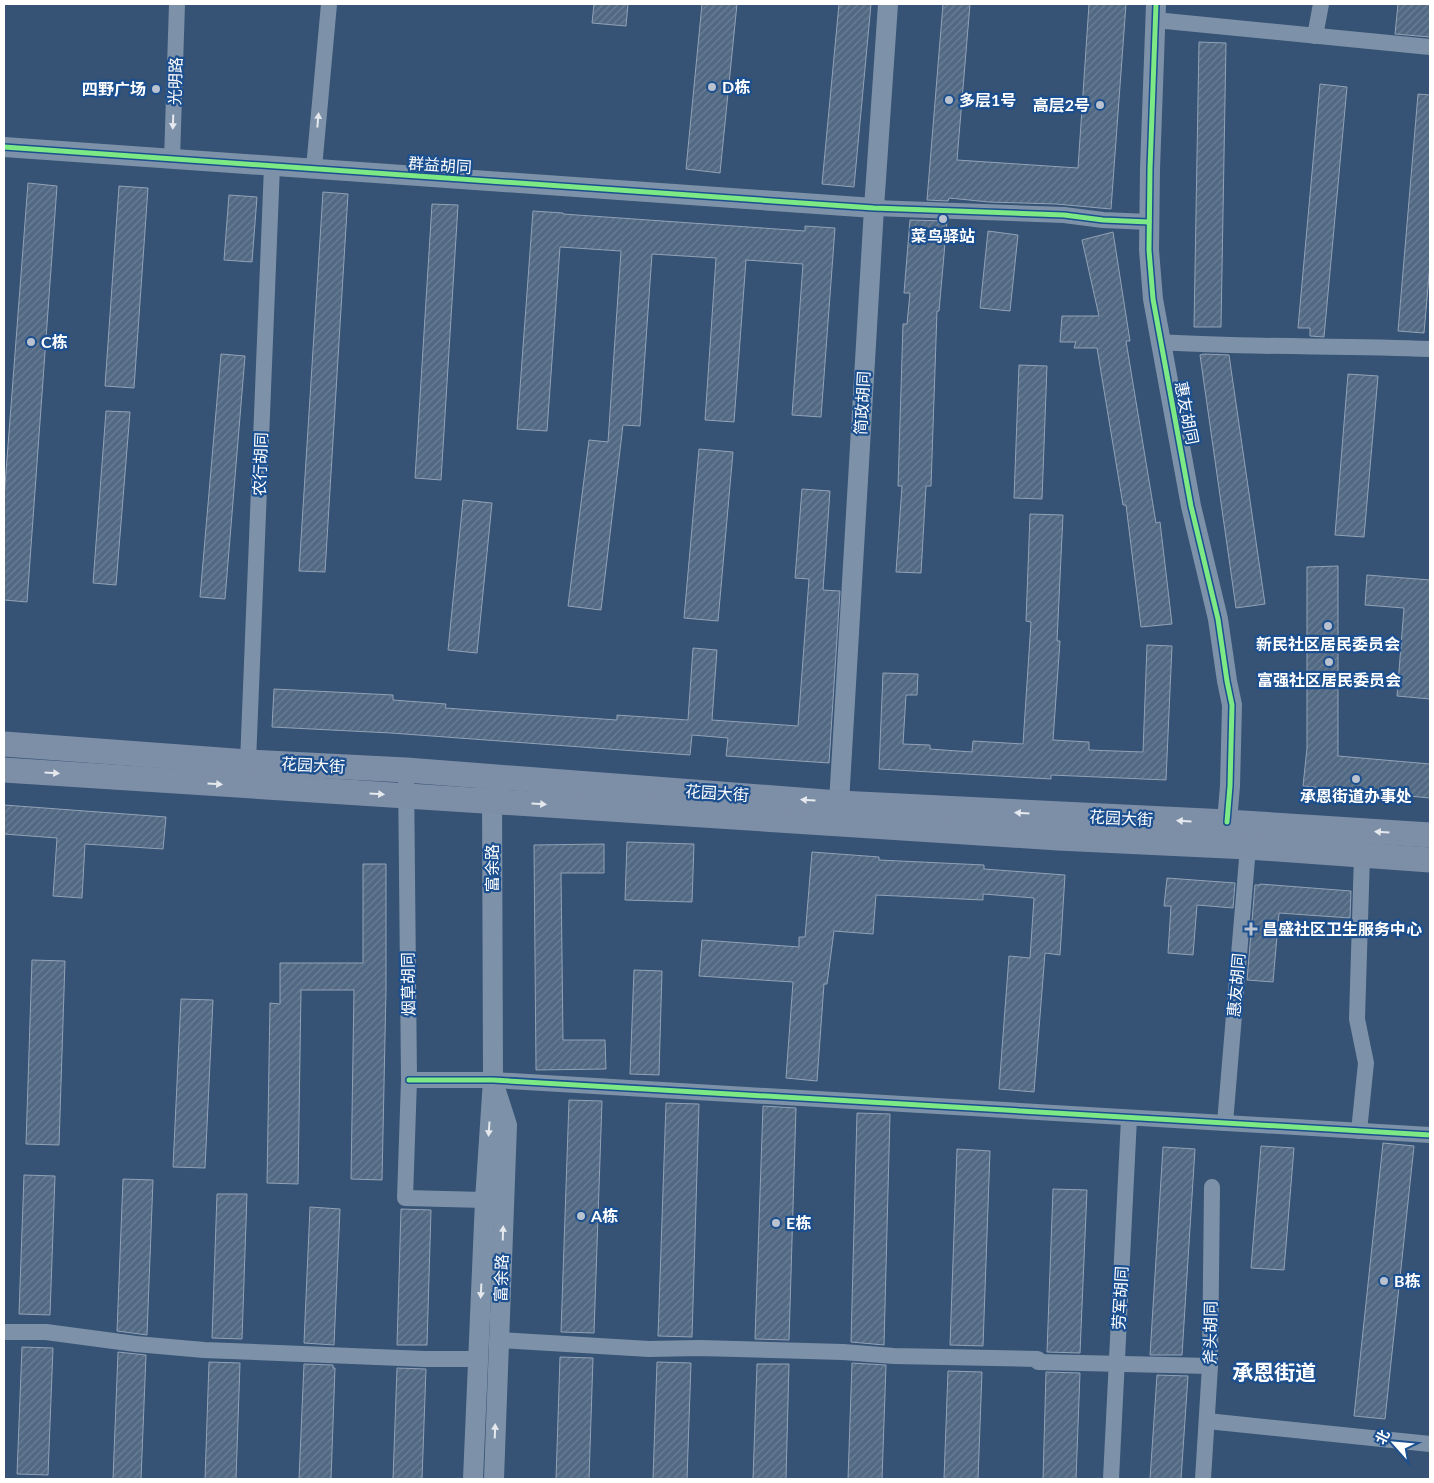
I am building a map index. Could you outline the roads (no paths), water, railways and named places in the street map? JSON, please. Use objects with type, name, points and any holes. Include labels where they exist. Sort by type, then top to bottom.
[{"type":"main road","name":"花园大街","points":[[4,744],[248,762],[492,776],[839,803],[1227,822],[1430,835]]},
{"type":"main road","name":"花园大街","points":[[4,770],[1058,838],[1248,847],[1430,860]]},
{"type":"street","name":"光明路","points":[[172,159],[178,4]]},
{"type":"street","points":[[314,168],[329,4]]},
{"type":"street","name":"简政胡同","points":[[839,803],[888,4]]},
{"type":"street","points":[[1315,36],[1321,4]]},
{"type":"street","points":[[1155,12],[1315,36],[1430,46]]},
{"type":"street","name":"惠友胡同","points":[[1155,12],[1149,222],[1153,299],[1191,506],[1218,619],[1232,705],[1227,822]]},
{"type":"street","name":"群益胡同","points":[[4,147],[874,208]]},
{"type":"street","name":"农行胡同","points":[[248,762],[272,166]]},
{"type":"street","points":[[874,208],[1064,215],[1103,220],[1149,222]]},
{"type":"street","points":[[1161,342],[1204,345],[1430,349]]},
{"type":"street","name":"烟草胡同","points":[[406,770],[408,1080],[405,1198],[485,1200]]},
{"type":"street","name":"富余路","points":[[473,1479],[485,1200],[493,1080],[492,776]]},
{"type":"street","name":"惠友胡同","points":[[1225,1123],[1248,847]]},
{"type":"street","points":[[1360,1131],[1366,1063],[1356,1019],[1362,855]]},
{"type":"street","points":[[408,1080],[493,1080],[1430,1135]]},
{"type":"street","name":"富余路","points":[[493,1080],[507,1125],[494,1479]]},
{"type":"street","name":"劳军胡同","points":[[1110,1479],[1129,1118]]},
{"type":"street","name":"斧头胡同","points":[[1203,1479],[1210,1366],[1212,1187]]},
{"type":"street","points":[[4,1332],[46,1332],[136,1344],[204,1350],[424,1359],[478,1359]]},
{"type":"street","points":[[498,1340],[649,1349],[699,1348],[843,1352],[894,1356],[1038,1359],[1038,1362],[1116,1365],[1210,1366]]},
{"type":"street","points":[[1207,1421],[1430,1444]]},
{"type":"place","name":"D栋","points":[[712,87]]},
{"type":"place","name":"四野广场","points":[[156,89]]},
{"type":"place","name":"多层1号","points":[[949,100]]},
{"type":"place","name":"高层2号","points":[[1100,105]]},
{"type":"place","name":"菜鸟驿站","points":[[943,219]]},
{"type":"place","name":"C栋","points":[[31,342]]},
{"type":"place","name":"新民社区居民委员会","points":[[1328,626]]},
{"type":"place","name":"富强社区居民委员会","points":[[1329,662]]},
{"type":"place","name":"承恩街道办事处","points":[[1356,779]]},
{"type":"place","name":"昌盛社区卫生服务中心","points":[[1251,929]]},
{"type":"place","name":"A栋","points":[[581,1216]]},
{"type":"place","name":"E栋","points":[[776,1223]]},
{"type":"place","name":"B栋","points":[[1384,1281]]},
{"type":"district","name":"承恩街道","points":[[1274,1373]]}]
